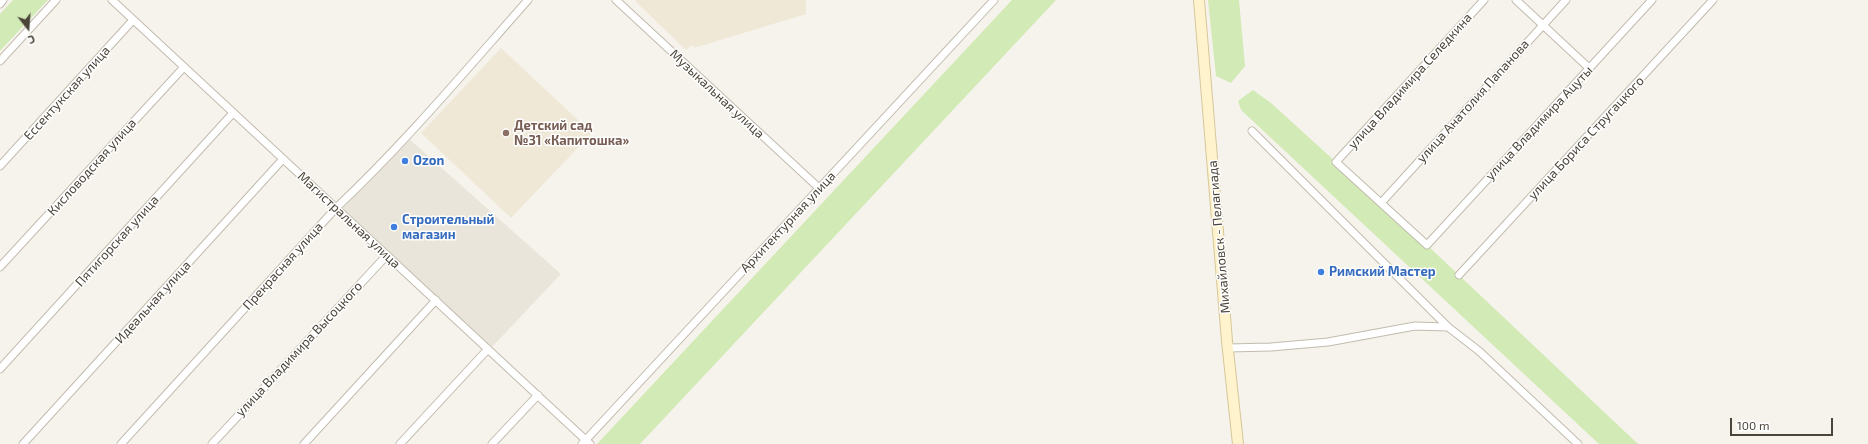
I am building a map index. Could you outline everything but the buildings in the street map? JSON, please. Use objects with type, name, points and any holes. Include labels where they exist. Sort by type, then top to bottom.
[{"type":"street","points":[[0,4],[3,0]]},
{"type":"street","points":[[0,61],[56,0]]},
{"type":"street","name":"Магистральная улица","points":[[112,0],[538,395],[586,443]]},
{"type":"street","name":"Прекрасная улица","points":[[120,444],[336,208],[355,190],[440,98],[528,0]]},
{"type":"street","name":"Музыкальная улица","points":[[616,0],[819,188]]},
{"type":"street","name":"Архитектурная улица","points":[[586,443],[819,188],[994,0]]},
{"type":"street","name":"Михайловск - Пелагиада","points":[[1199,0],[1228,348],[1238,444]]},
{"type":"street","name":"улица Владимира Селедкина","points":[[1380,203],[1336,162],[1484,0]]},
{"type":"street","points":[[1516,0],[1589,68]]},
{"type":"street","name":"улица Анатолия Папанова","points":[[1380,203],[1566,0]]},
{"type":"street","name":"улица Владимира Ацуты","points":[[1380,203],[1427,245],[1652,0]]},
{"type":"street","name":"улица Бориса Стругацкого","points":[[1459,275],[1713,0]]},
{"type":"street","name":"Ессентукская улица","points":[[0,166],[133,20]]},
{"type":"street","name":"Кисловодская улица","points":[[0,267],[184,67]]},
{"type":"street","name":"Пятигорская улица","points":[[0,369],[233,113]]},
{"type":"street","points":[[1252,131],[1448,327],[1480,351],[1578,444]]},
{"type":"street","name":"Идеальная улица","points":[[23,444],[283,159]]},
{"type":"street","name":"улица Владимира Высоцкого","points":[[212,444],[387,255]]},
{"type":"street","points":[[304,444],[436,300]]},
{"type":"street","points":[[1228,348],[1270,347],[1328,342],[1415,326],[1448,327]]},
{"type":"street","points":[[400,444],[488,349]]},
{"type":"street","points":[[492,444],[538,395]]},
{"type":"shaded area","points":[[636,0],[806,0],[806,14],[694,48],[692,45],[686,50],[636,2]]},
{"type":"shaded area","name":"Детский сад №31 «Капитошка»","points":[[501,48],[592,133],[511,218],[421,133]]},
{"type":"shaded area","points":[[408,138],[561,274],[492,347],[343,211],[344,207]]},
{"type":"green space","points":[[13,0],[48,0],[0,51],[0,14]]},
{"type":"green space","points":[[1012,0],[1056,0],[640,444],[597,444]]},
{"type":"green space","points":[[1208,0],[1239,0],[1245,66],[1231,83],[1216,76]]},
{"type":"green space","points":[[1253,90],[1271,103],[1427,245],[1638,444],[1599,444],[1241,110],[1238,101]]},
{"type":"place","name":"Детский сад №31 «Капитошка»","points":[[506,133]]},
{"type":"place","name":"Ozon","points":[[405,161]]},
{"type":"place","name":"Строительный магазин","points":[[394,227]]},
{"type":"place","name":"Римский Мастер","points":[[1321,272]]}]
